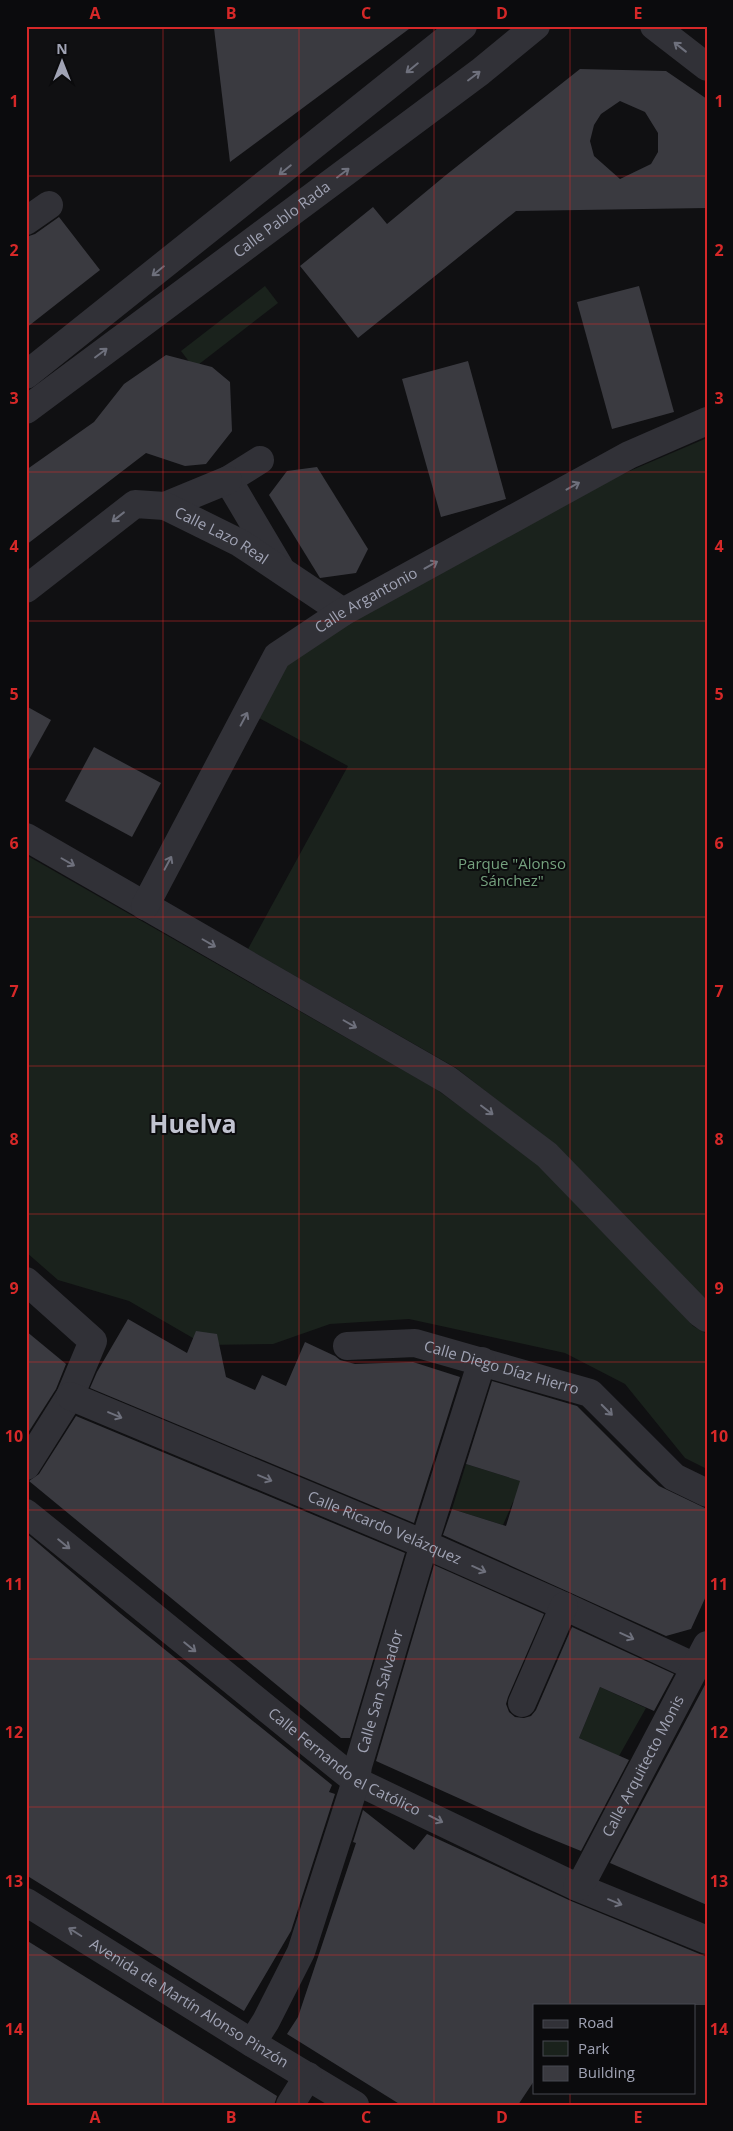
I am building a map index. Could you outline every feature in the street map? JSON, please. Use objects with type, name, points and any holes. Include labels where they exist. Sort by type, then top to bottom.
[{"type":"street","points":[[62,382],[36,368],[463,26]]},
{"type":"street","name":"Calle Pablo Rada","points":[[26,410],[480,72],[536,26]]},
{"type":"street","points":[[654,26],[707,67]]},
{"type":"street","points":[[26,221],[49,205]]},
{"type":"street","name":"Calle Argantonio","points":[[145,906],[277,656],[343,612],[629,455],[707,421]]},
{"type":"street","points":[[165,506],[228,480],[260,460]]},
{"type":"street","points":[[228,480],[282,572]]},
{"type":"street","name":"Calle Lazo Real","points":[[26,589],[135,504],[165,506],[240,543],[343,612]]},
{"type":"street","points":[[26,837],[448,1080],[547,1155],[707,1318]]},
{"type":"street","points":[[26,1281],[93,1341],[70,1396],[26,1466]]},
{"type":"street","name":"Calle Diego Díaz Hierro","points":[[347,1346],[415,1343],[590,1393],[674,1477],[707,1493]]},
{"type":"street","name":"Calle San Salvador","points":[[252,2043],[266,2021],[301,1952],[356,1781],[358,1766],[424,1544],[482,1361]]},
{"type":"street","name":"Calle Ricardo Velázquez","points":[[70,1396],[424,1544],[564,1606],[701,1656]]},
{"type":"street","name":"Calle Fernando el Católico","points":[[26,1513],[356,1781],[577,1887],[707,1940]]},
{"type":"street","points":[[522,1703],[564,1606]]},
{"type":"street","name":"Calle Arquitecto Monis","points":[[577,1887],[585,1877],[701,1656]]},
{"type":"street","name":"Avenida de Martín Alonso Pinzón","points":[[26,1902],[355,2105]]},
{"type":"street","points":[[290,2105],[308,2076]]},
{"type":"green space","points":[[265,286],[278,303],[194,368],[181,351]]},
{"type":"green space","name":"Parque \"Alonso Sánchez\"","points":[[707,438],[707,1302],[558,1148],[456,1068],[248,949],[348,766],[259,718],[283,665],[342,627],[618,476]]},
{"type":"green space","points":[[26,855],[436,1089],[540,1165],[650,1276],[693,1326],[707,1334],[707,1469],[685,1458],[625,1384],[565,1353],[409,1319],[330,1324],[273,1344],[205,1345],[129,1301],[58,1280],[26,1252]]},
{"type":"green space","points":[[466,1464],[543,1488],[513,1502],[503,1525],[452,1509]]},
{"type":"green space","points":[[600,1687],[646,1708],[619,1756],[579,1738]]},
{"type":"building","points":[[231,26],[413,26],[230,162],[214,28]]},
{"type":"building","points":[[580,69],[666,71],[707,99],[707,208],[516,211],[358,338],[300,266],[373,207],[387,224]],"holes":[[[620,101],[645,112],[658,133],[658,152],[651,164],[620,179],[594,156],[590,141],[594,125],[601,114]]]},
{"type":"building","points":[[59,217],[100,270],[26,328],[26,237],[35,234]]},
{"type":"building","points":[[639,286],[674,412],[612,429],[577,302]]},
{"type":"building","points":[[166,355],[212,367],[230,382],[232,431],[206,464],[185,466],[146,453],[26,545],[26,470],[94,422],[124,384]]},
{"type":"building","points":[[468,361],[506,499],[441,517],[402,379]]},
{"type":"building","points":[[317,467],[368,549],[356,573],[320,578],[269,495],[287,471]]},
{"type":"building","points":[[26,706],[51,720],[26,765]]},
{"type":"building","points":[[94,747],[161,783],[132,837],[65,801]]},
{"type":"building","points":[[128,1319],[187,1353],[196,1331],[217,1334],[226,1377],[255,1390],[262,1375],[286,1386],[305,1342],[340,1360],[355,1364],[413,1362],[460,1377],[414,1523],[90,1388],[97,1372]]},
{"type":"building","points":[[26,1331],[66,1364],[56,1389],[26,1436]]},
{"type":"building","points":[[492,1381],[577,1406],[659,1486],[707,1509],[707,1594],[691,1629],[666,1636],[443,1535],[452,1509],[506,1526],[520,1481],[466,1464]]},
{"type":"building","points":[[76,1416],[405,1553],[350,1738],[341,1738],[29,1481],[39,1474]]},
{"type":"building","points":[[26,1533],[121,1614],[332,1785],[329,1792],[335,1794],[291,1931],[244,2011],[26,1875]]},
{"type":"building","points":[[434,1565],[544,1614],[506,1704],[509,1712],[515,1717],[524,1718],[531,1716],[536,1710],[572,1627],[674,1674],[654,1711],[600,1687],[579,1738],[629,1760],[581,1851],[376,1761]]},
{"type":"building","points":[[707,1681],[707,1905],[610,1863]]},
{"type":"building","points":[[363,1810],[414,1850],[427,1834],[571,1901],[707,1957],[707,2005],[533,2004],[533,2082],[518,2105],[401,2105],[287,2034],[298,2017],[356,1843],[353,1842]]},
{"type":"building","points":[[26,1940],[277,2096],[274,2105],[26,2105]]},
{"type":"district","name":"Huelva","points":[[193,1124]]}]
